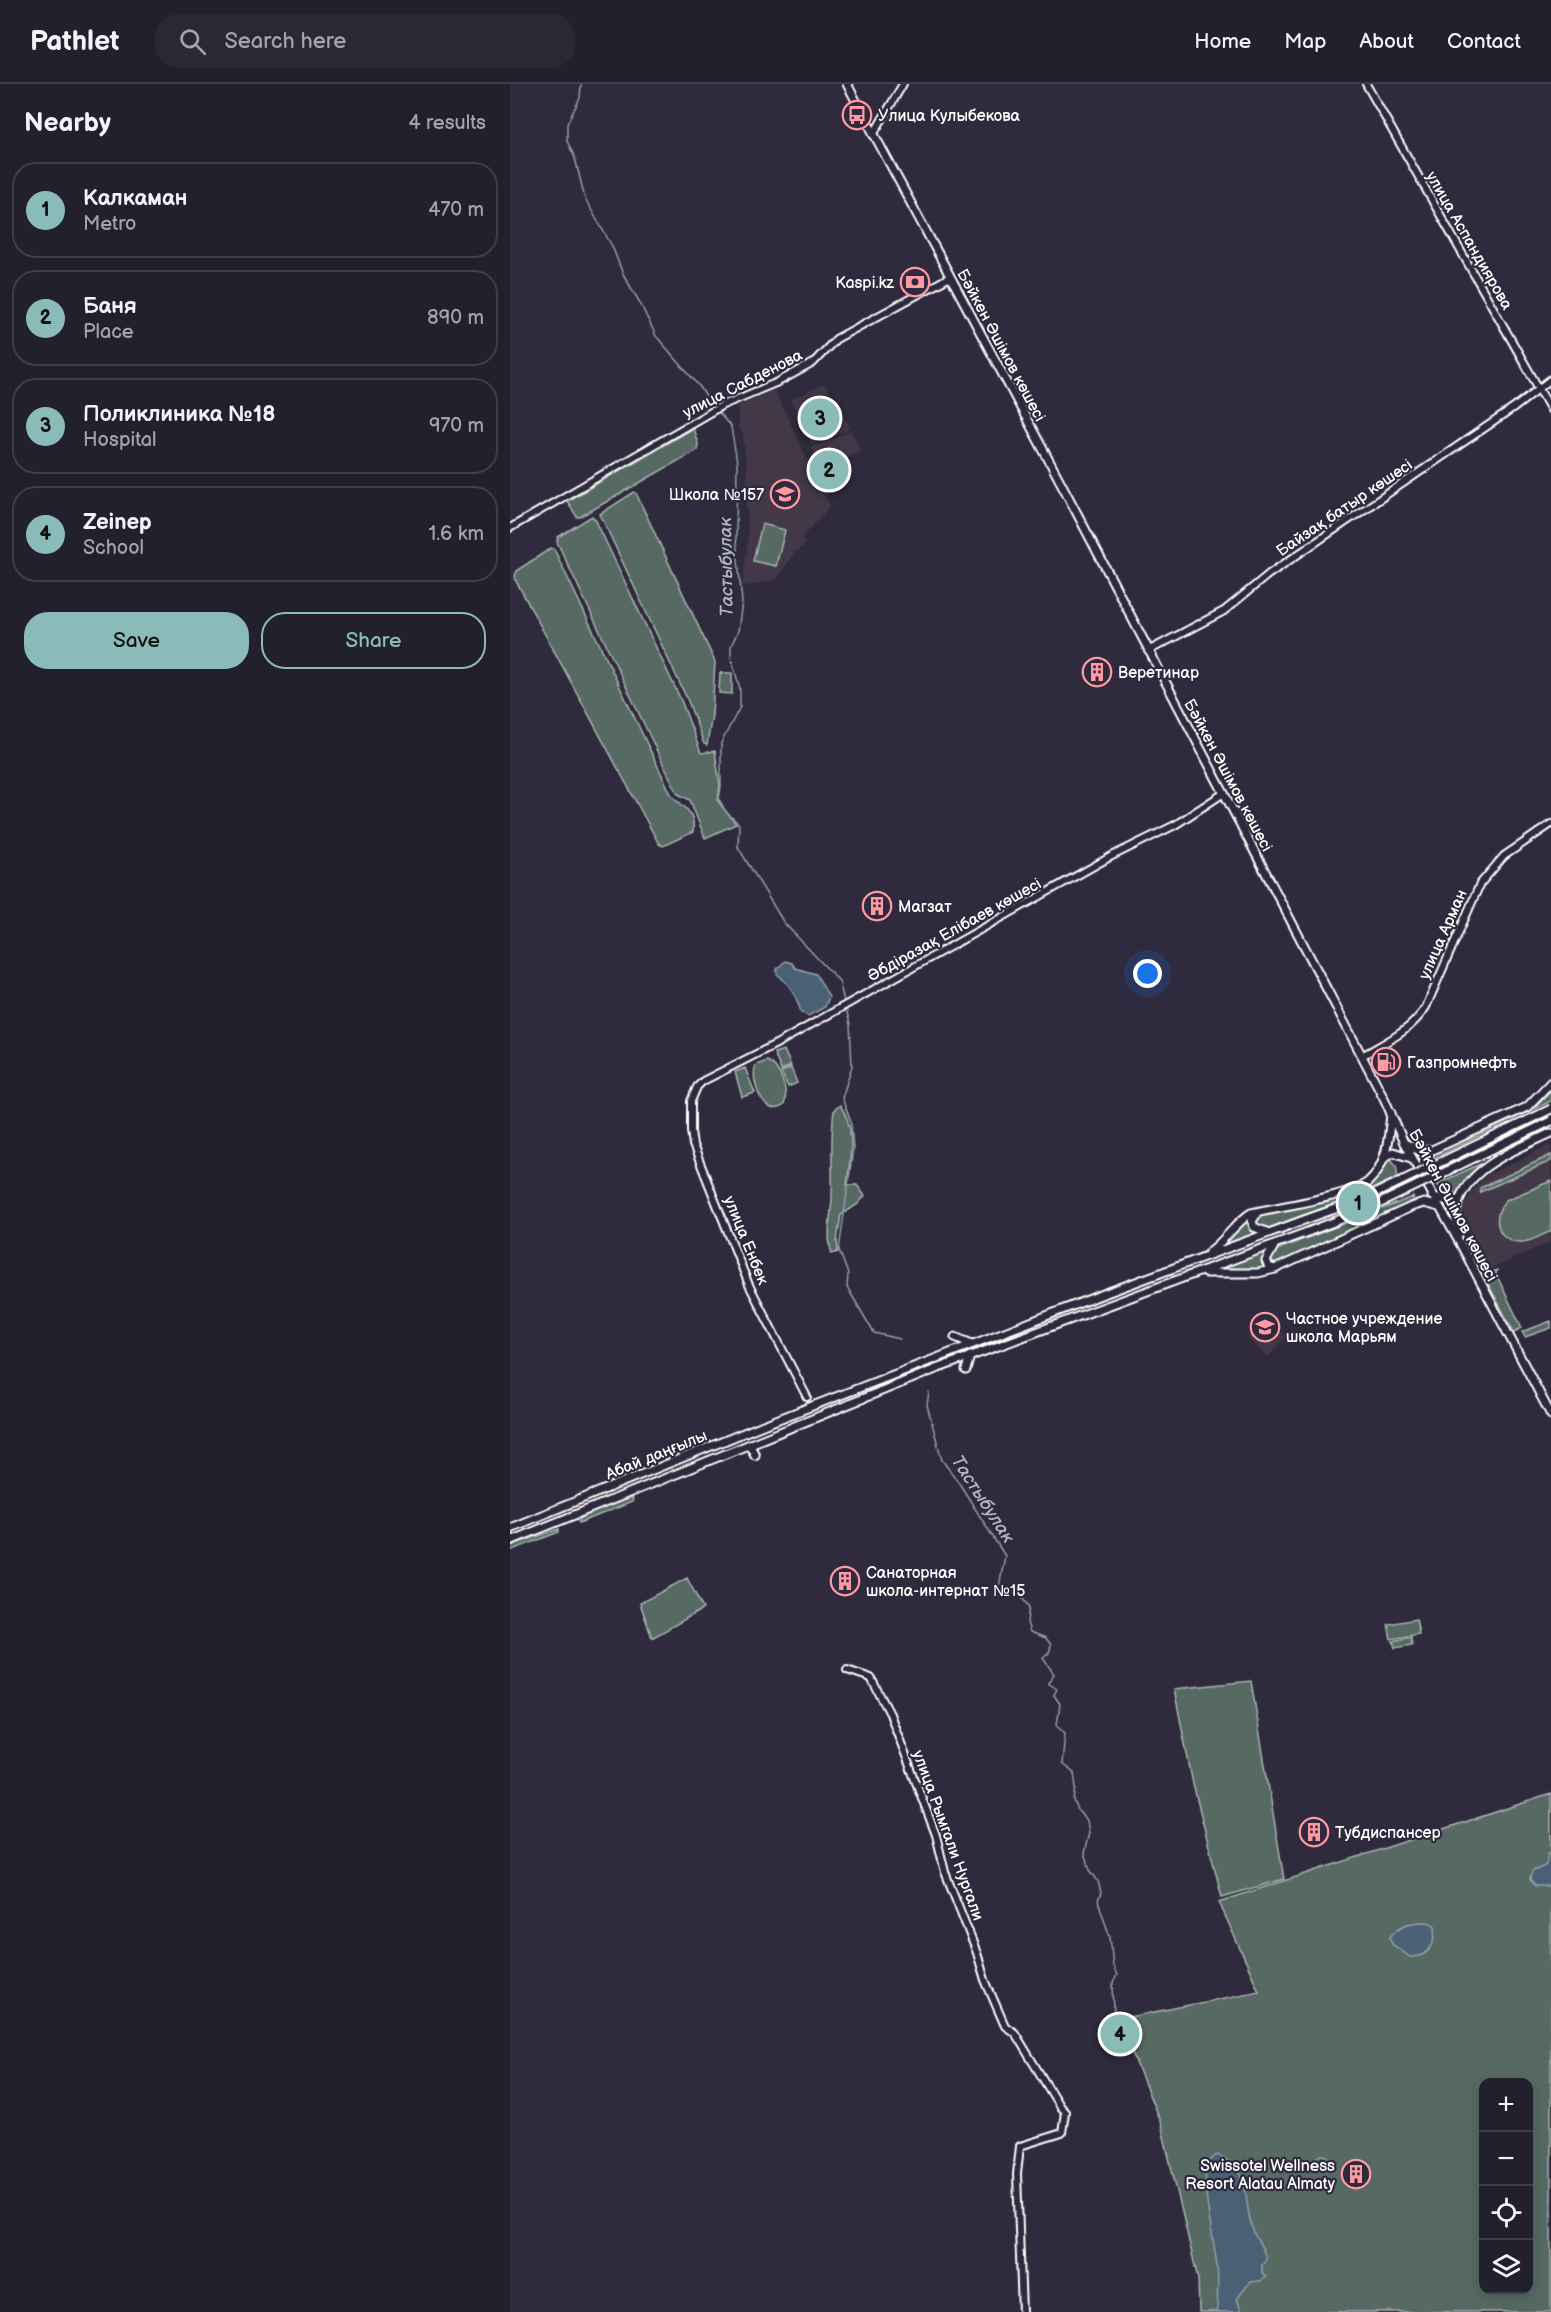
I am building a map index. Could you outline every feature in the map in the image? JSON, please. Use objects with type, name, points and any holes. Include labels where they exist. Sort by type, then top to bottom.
[{"type":"main road","name":"Бәйкен Әшімов көшесі","points":[[847,84],[1060,481],[1391,1111],[1404,1143],[1432,1196],[1551,1415]]},
{"type":"main road","points":[[1404,1143],[1420,1151],[1432,1150],[1527,1107],[1551,1082]]},
{"type":"main road","name":"Абай даңғылы","points":[[510,1528],[746,1432],[972,1344],[1204,1256],[1366,1198],[1551,1109]]},
{"type":"main road","points":[[1204,1256],[1219,1245],[1245,1217],[1259,1211],[1333,1195],[1362,1186],[1375,1174],[1382,1160],[1388,1143],[1391,1111]]},
{"type":"main road","points":[[510,1540],[970,1356],[1123,1302],[1370,1208],[1551,1121]]},
{"type":"main road","points":[[1459,1243],[1456,1223],[1460,1198],[1474,1178],[1486,1166],[1551,1133]]},
{"type":"main road","points":[[1421,1175],[1424,1159],[1432,1150]]},
{"type":"main road","points":[[1382,1160],[1393,1152],[1412,1158]]},
{"type":"main road","points":[[1411,1207],[1422,1200],[1426,1184]]},
{"type":"main road","points":[[1432,1196],[1450,1202],[1460,1198]]},
{"type":"main road","points":[[1191,1275],[1214,1272],[1258,1273],[1275,1269],[1411,1207],[1424,1203],[1439,1207]]},
{"type":"main road","points":[[1259,1211],[1253,1218],[1253,1224],[1257,1229],[1269,1233]]},
{"type":"main road","points":[[1275,1244],[1266,1261],[1269,1267],[1275,1269]]},
{"type":"main road","points":[[1128,1274],[1132,1284]]},
{"type":"main road","points":[[1117,1289],[1123,1302]]},
{"type":"main road","points":[[955,1337],[972,1344]]},
{"type":"main road","points":[[966,1370],[970,1356]]},
{"type":"main road","points":[[742,1423],[746,1432]]},
{"type":"main road","points":[[750,1444],[754,1455]]},
{"type":"street","points":[[873,135],[903,84]]},
{"type":"street","name":"улица Аспандиярова","points":[[1366,84],[1551,410]]},
{"type":"street","name":"улица Сабденова","points":[[510,528],[723,405],[778,382],[813,363],[836,339],[950,277]]},
{"type":"street","name":"Байзақ батыр көшесі","points":[[1148,651],[1214,617],[1269,574],[1514,408],[1551,379]]},
{"type":"street","name":"Әбдіразақ Елібаев көшесі","points":[[697,1087],[703,1081],[778,1043],[1110,857],[1175,825],[1224,793]]},
{"type":"street","name":"улица Арман","points":[[1362,1056],[1404,1032],[1418,1020],[1426,1007],[1480,884],[1504,856],[1551,824]]},
{"type":"street","name":"улица Енбек","points":[[697,1087],[693,1093],[690,1110],[693,1145],[749,1285],[807,1397]]},
{"type":"street","name":"улица Рымгали Нургали","points":[[847,1670],[871,1678],[890,1714],[936,1834],[945,1872],[973,1941],[985,1980],[1005,2026],[1015,2033],[1065,2112],[1062,2133],[1020,2146],[1017,2174],[1022,2312]]},
{"type":"shaded area","points":[[824,384],[851,429],[811,444],[791,400]]},
{"type":"shaded area","name":"Школа №157","points":[[774,390],[830,506],[802,538],[806,545],[794,553],[777,580],[742,587],[748,542],[746,464],[743,435],[738,429],[738,405]]},
{"type":"shaded area","points":[[851,431],[861,450],[821,468],[811,447]]},
{"type":"shaded area","points":[[1551,1144],[1551,1242],[1488,1270],[1463,1220],[1464,1207],[1471,1192],[1484,1177]]},
{"type":"shaded area","name":"Частное учреждение школа Марьям","points":[[1265,1317],[1286,1337],[1268,1357],[1247,1337]]},
{"type":"green space","points":[[693,428],[698,444],[697,450],[577,517],[567,501]]},
{"type":"green space","points":[[634,492],[715,662],[712,715],[707,745],[704,744],[688,701],[600,514]]},
{"type":"green space","points":[[592,516],[681,700],[701,753],[715,751],[720,785],[718,801],[736,824],[705,838],[690,800],[678,794],[666,770],[557,542],[558,537]]},
{"type":"green space","points":[[762,524],[785,530],[776,566],[753,561]]},
{"type":"green space","points":[[551,548],[554,549],[671,794],[687,809],[692,818],[693,832],[663,846],[659,844],[515,579],[516,571]]},
{"type":"green space","points":[[720,673],[732,673],[732,694],[719,693]]},
{"type":"green space","points":[[784,1050],[791,1066],[781,1070],[774,1053]]},
{"type":"green space","points":[[767,1061],[776,1068],[784,1087],[784,1105],[777,1108],[765,1103],[760,1096],[755,1079],[756,1065]]},
{"type":"green space","points":[[745,1068],[755,1093],[742,1097],[735,1072]]},
{"type":"green space","points":[[791,1068],[797,1083],[788,1087],[781,1072]]},
{"type":"green space","points":[[1551,1090],[1551,1101],[1426,1162],[1433,1153],[1533,1109]]},
{"type":"green space","points":[[840,1105],[849,1124],[851,1144],[847,1185],[857,1185],[865,1196],[858,1204],[841,1215],[837,1241],[838,1252],[832,1254],[829,1233],[832,1198],[832,1132],[834,1110]]},
{"type":"green space","points":[[1551,1155],[1551,1161],[1480,1192],[1480,1188]]},
{"type":"green space","points":[[1390,1158],[1396,1165],[1398,1177],[1356,1196],[1269,1228],[1263,1229],[1256,1226],[1255,1221],[1261,1215],[1364,1190],[1375,1181]]},
{"type":"green space","points":[[1480,1164],[1457,1196],[1453,1192],[1442,1191],[1437,1184]]},
{"type":"green space","points":[[1551,1181],[1551,1231],[1524,1242],[1512,1241],[1506,1237],[1498,1227],[1498,1213],[1501,1206],[1506,1200]]},
{"type":"green space","points":[[1413,1197],[1414,1201],[1407,1205],[1293,1260],[1277,1265],[1269,1260],[1272,1252]]},
{"type":"green space","points":[[1249,1217],[1250,1227],[1260,1234],[1222,1247],[1240,1224]]},
{"type":"green space","points":[[1266,1251],[1262,1261],[1269,1270],[1218,1269]]},
{"type":"green space","points":[[1497,1270],[1496,1274],[1522,1328],[1514,1332],[1484,1276]]},
{"type":"green space","points":[[1551,1321],[1551,1328],[1525,1337],[1522,1332]]},
{"type":"green space","points":[[628,1498],[633,1499],[632,1502],[579,1523],[578,1521],[587,1514]]},
{"type":"green space","points":[[559,1529],[559,1532],[510,1551],[510,1546]]},
{"type":"green space","points":[[687,1578],[703,1609],[652,1638],[640,1603]]},
{"type":"green space","points":[[1416,1619],[1419,1634],[1391,1639],[1388,1624]]},
{"type":"green space","points":[[1411,1637],[1412,1645],[1395,1648],[1393,1641]]},
{"type":"green space","points":[[1251,1681],[1284,1879],[1222,1897],[1193,1784],[1174,1689]]},
{"type":"green space","points":[[1551,1794],[1551,2312],[1199,2312],[1198,2279],[1161,2124],[1120,2023],[1125,2018],[1259,1991],[1219,1902]]},
{"type":"water","points":[[785,961],[792,963],[795,968],[816,974],[829,997],[825,1007],[808,1016],[801,1012],[792,991],[777,974],[777,969]]},
{"type":"water","points":[[1548,1853],[1551,1853],[1551,1886],[1535,1886],[1530,1880],[1531,1876],[1533,1871],[1546,1865]]},
{"type":"water","points":[[1425,1922],[1435,1926],[1435,1932],[1433,1944],[1422,1955],[1410,1957],[1392,1944],[1390,1937],[1401,1927]]},
{"type":"water","points":[[1217,2155],[1230,2162],[1243,2179],[1250,2221],[1266,2259],[1262,2265],[1262,2273],[1266,2276],[1261,2281],[1250,2282],[1237,2299],[1242,2312],[1217,2312],[1218,2272],[1205,2177],[1206,2164]]},
{"type":"water","points":[[1320,2155],[1326,2155],[1330,2162],[1326,2169],[1320,2169],[1316,2165],[1316,2159]]},
{"type":"waterway","name":"Тастыбулак","points":[[581,84],[580,98],[567,124],[567,141],[575,158],[585,199],[612,246],[623,274],[656,336],[700,387],[712,406]]},
{"type":"waterway","name":"Тастыбулак","points":[[718,412],[731,427],[737,463],[736,539],[742,602],[738,631],[731,646],[731,657],[740,689],[740,707],[721,743],[719,799],[726,812],[739,824],[738,847],[784,923],[839,981],[844,1001]]},
{"type":"waterway","name":"Тастыбулак","points":[[846,1009],[850,1024],[852,1066],[842,1098],[851,1122],[853,1149],[839,1250],[848,1274],[847,1287],[874,1333],[900,1339]]},
{"type":"waterway","name":"Тастыбулак","points":[[929,1392],[927,1405],[942,1460],[1005,1556],[998,1592],[1002,1595],[1012,1589],[1021,1591],[1022,1598],[1029,1607],[1027,1622],[1030,1632],[1046,1638],[1051,1645],[1049,1653],[1043,1658],[1054,1674],[1048,1683],[1057,1689],[1054,1695],[1060,1704],[1057,1725],[1065,1733],[1062,1764],[1074,1773],[1076,1788],[1074,1800],[1078,1811],[1087,1820],[1089,1833],[1084,1853],[1090,1870],[1098,1881],[1101,1893],[1098,1901],[1110,1937],[1113,1966],[1117,1975],[1113,1983],[1114,2013]]},
{"type":"place","name":"Улица Кулыбекова","points":[[857,115]]},
{"type":"place","name":"Kaspi.kz","points":[[915,282]]},
{"type":"place","name":"Поликлиника №18","points":[[820,418]]},
{"type":"place","name":"Баня","points":[[829,470]]},
{"type":"place","name":"Школа №157","points":[[785,494]]},
{"type":"place","name":"Веретинар","points":[[1097,672]]},
{"type":"place","name":"Магзат","points":[[877,906]]},
{"type":"place","name":"Газпромнефть","points":[[1386,1062]]},
{"type":"place","name":"Калкаман","points":[[1358,1203]]},
{"type":"place","name":"Частное учреждение школа Марьям","points":[[1265,1327]]},
{"type":"place","name":"Санаторная школа-интернат №15","points":[[845,1581]]},
{"type":"place","name":"Тубдиспансер","points":[[1314,1832]]},
{"type":"place","name":"Zeinep","points":[[1120,2034]]},
{"type":"place","name":"Swissotel Wellness Resort Alatau Almaty","points":[[1356,2174]]}]
